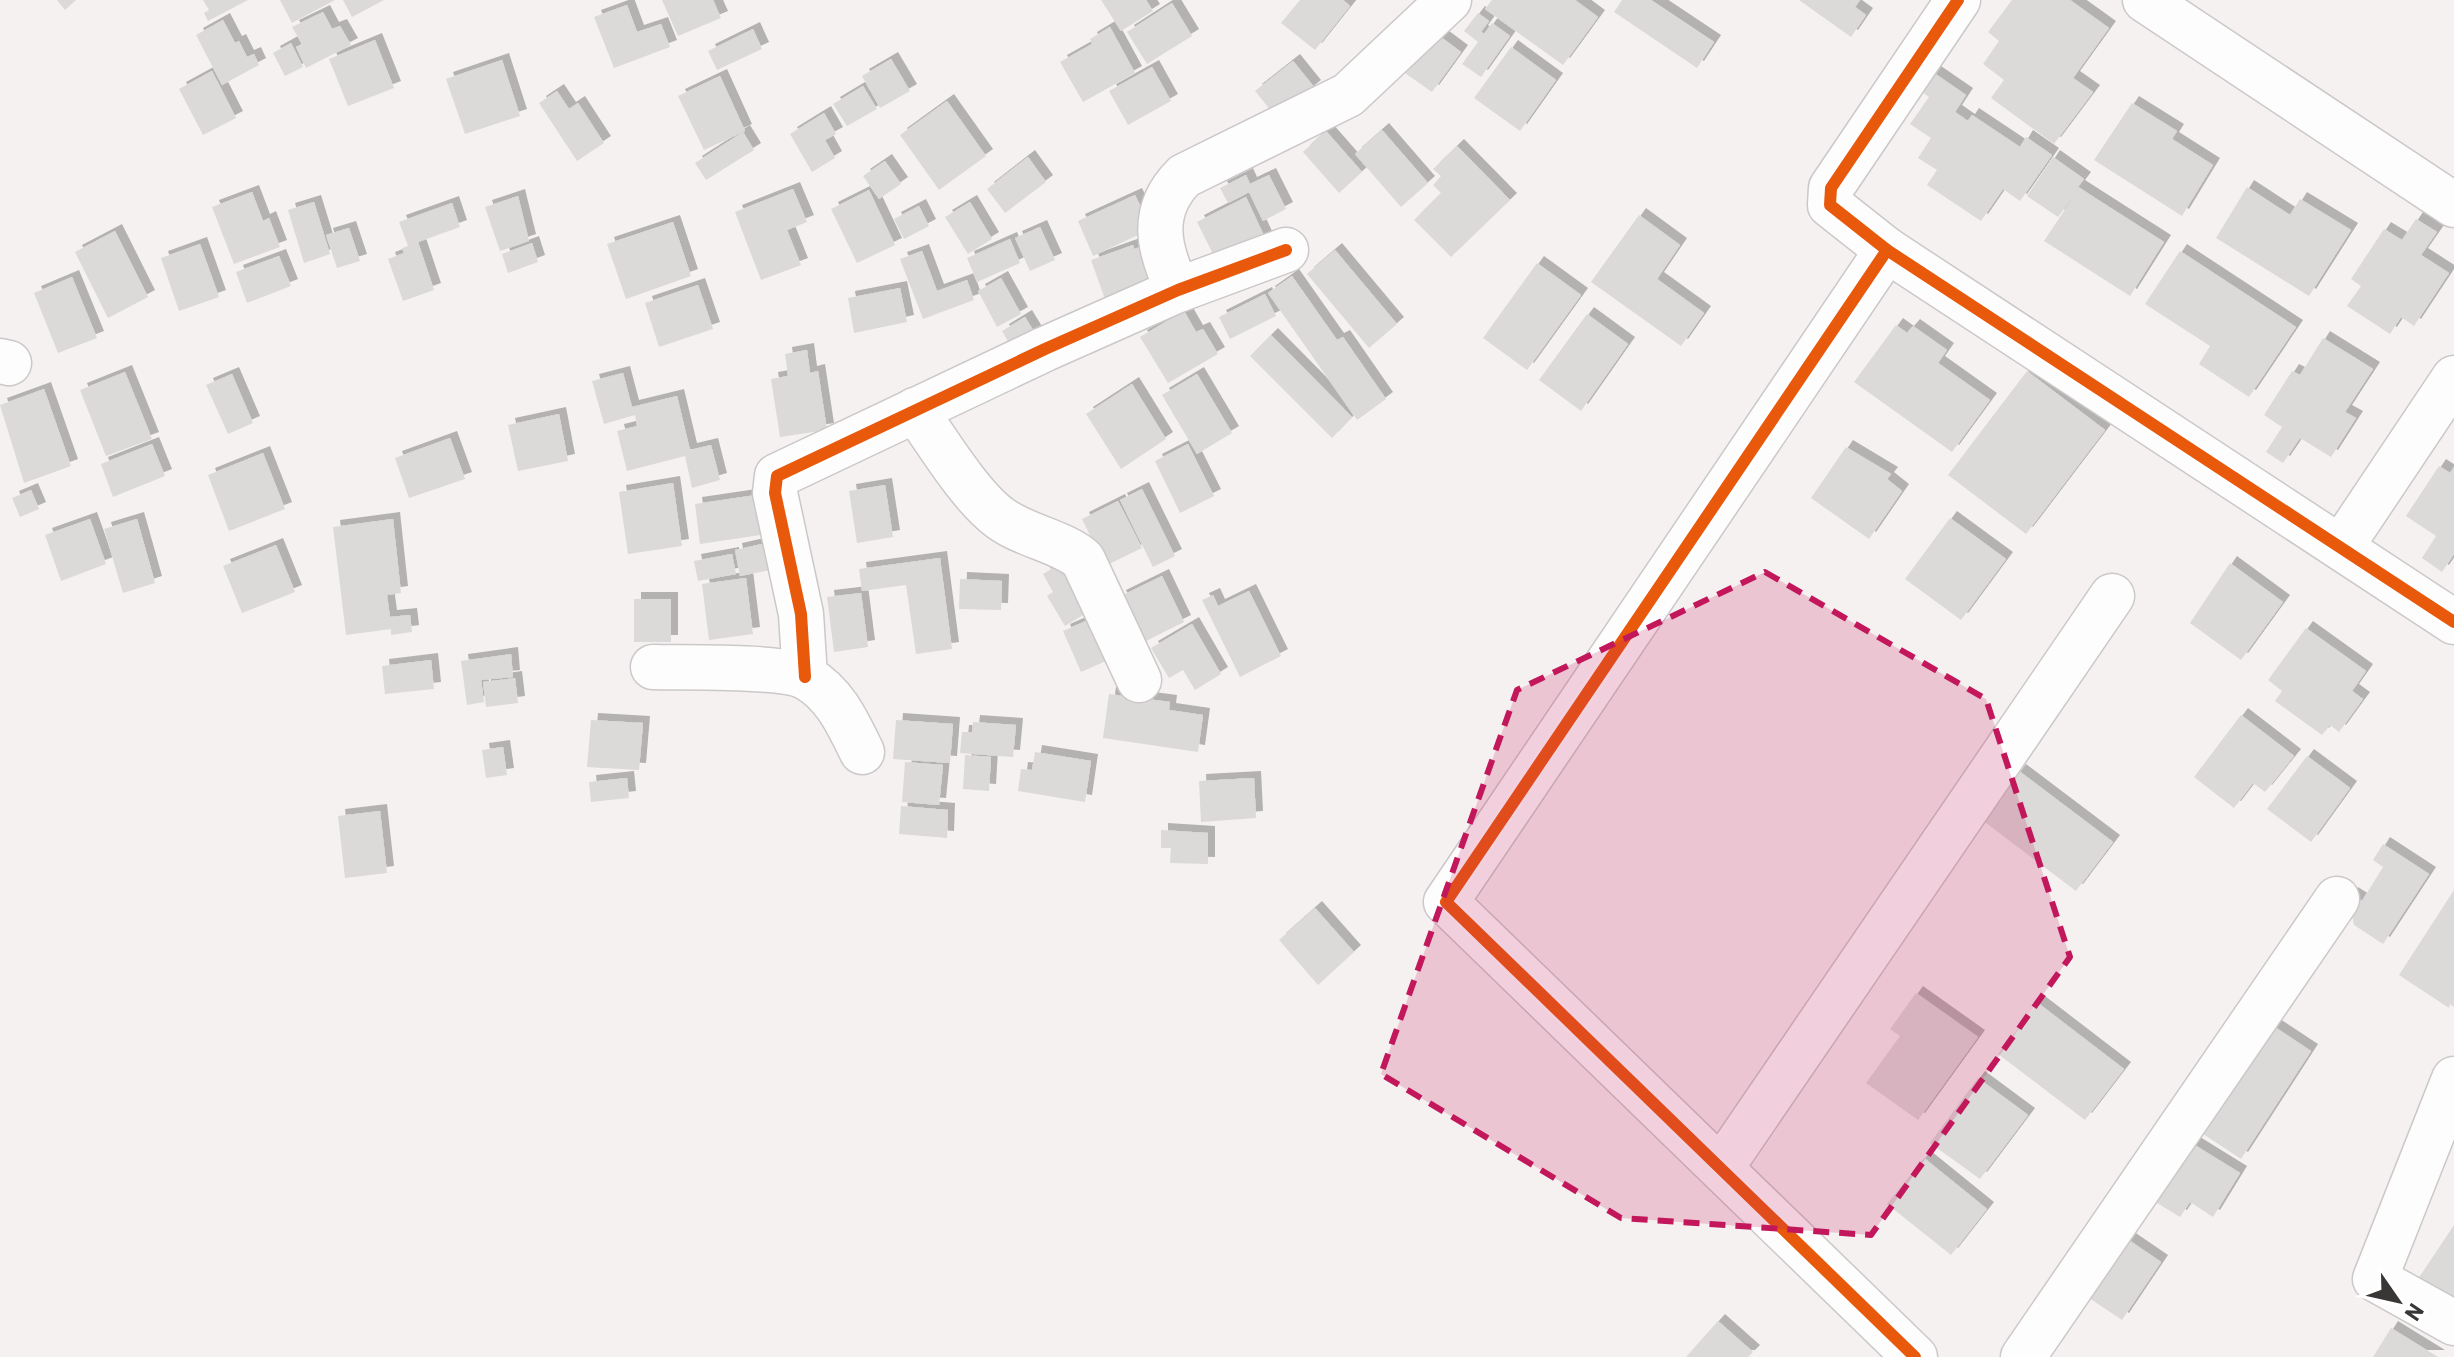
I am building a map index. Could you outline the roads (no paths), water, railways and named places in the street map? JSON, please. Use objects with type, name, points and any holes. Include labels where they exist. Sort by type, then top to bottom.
[{"type":"street","points":[[1178,290],[1163,260],[1158,233],[1160,214],[1170,191],[1184,176],[1348,95],[1449,0]]},
{"type":"street","points":[[1958,0],[1831,188],[1830,205],[1887,250],[2454,622]]},
{"type":"street","points":[[2145,0],[2454,205]]},
{"type":"street","points":[[805,677],[801,614],[775,493],[777,476],[1178,290],[1286,250]]},
{"type":"street","points":[[1887,250],[1446,902],[1915,1357]]},
{"type":"street","points":[[2341,547],[2454,378]]},
{"type":"street","points":[[915,410],[956,467],[999,517],[1044,542],[1074,551],[1083,560],[1139,680]]},
{"type":"street","points":[[1721,1168],[2112,596]]},
{"type":"street","points":[[653,667],[753,669],[805,677],[842,712],[862,752]]},
{"type":"street","points":[[2023,1357],[2337,899]]},
{"type":"street","points":[[2454,1079],[2375,1279],[2454,1323]]}]
